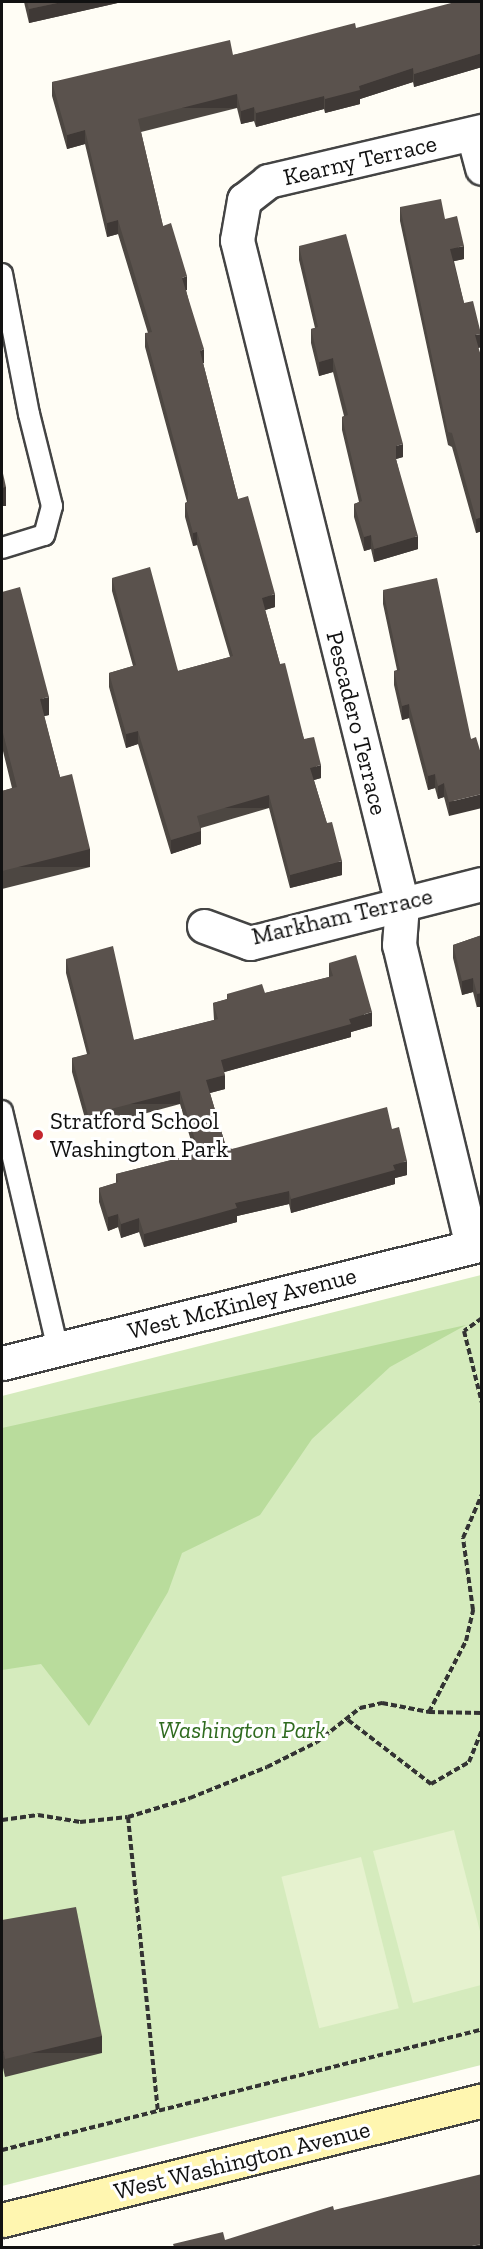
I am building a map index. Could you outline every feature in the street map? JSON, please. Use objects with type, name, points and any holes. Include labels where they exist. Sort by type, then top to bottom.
[{"type":"street","points":[[477,133],[482,168]]},
{"type":"street","name":"Kearny Terrace","points":[[244,200],[268,181],[477,133]]},
{"type":"street","name":"Pescadero Terrace","points":[[244,200],[237,240],[402,904],[399,945],[477,1245]]},
{"type":"street","name":"Markham Terrace","points":[[204,926],[250,943],[482,884]]},
{"type":"street","name":"West McKinley Avenue","points":[[2,1363],[477,1245]]},
{"type":"street","name":"West Washington Avenue","points":[[2,2220],[482,2100]]},
{"type":"lane","points":[[2,274],[29,414],[52,506],[44,535],[2,548]]},
{"type":"lane","points":[[2,1111],[58,1349]]},
{"type":"path","points":[[482,1318],[464,1331],[482,1403]]},
{"type":"path","points":[[429,1712],[465,1641],[473,1610],[463,1538],[482,1494]]},
{"type":"path","points":[[2,1820],[38,1815],[80,1822],[128,1817],[190,1798],[267,1767],[348,1720],[360,1708],[382,1702],[429,1712],[482,1713]]},
{"type":"path","points":[[348,1720],[431,1784],[469,1762],[482,1729]]},
{"type":"path","points":[[128,1817],[158,2111]]},
{"type":"path","points":[[2,2150],[482,2029]]},
{"type":"green space","name":"Washington Park","points":[[481,1275],[481,2065],[2,2186],[2,1396]]},
{"type":"green space","points":[[466,1325],[390,1367],[312,1439],[260,1515],[182,1553],[168,1592],[89,1726],[41,1664],[2,1670],[2,1428]]},
{"type":"green space","points":[[454,1830],[481,1935],[481,1985],[413,2003],[373,1851]]},
{"type":"green space","points":[[361,1857],[399,2008],[319,2028],[281,1877]]},
{"type":"building","points":[[27,2],[62,2],[29,9]]},
{"type":"building","points":[[455,2],[482,2],[482,53],[414,74],[413,68],[359,86],[360,90],[325,99],[324,96],[256,113],[254,107],[241,111],[237,94],[138,119],[163,226],[171,223],[187,276],[182,278],[204,349],[200,351],[238,499],[248,496],[275,594],[262,598],[280,664],[285,663],[304,739],[314,737],[321,765],[310,768],[327,823],[332,822],[342,861],[290,875],[269,795],[197,816],[201,831],[171,840],[138,731],[126,734],[109,673],[136,665],[112,578],[150,567],[178,671],[233,656],[197,532],[193,533],[185,503],[188,502],[188,493],[145,333],[152,332],[118,220],[107,223],[85,130],[67,135],[52,82],[230,40],[233,55],[355,23],[356,28]]},
{"type":"building","points":[[441,199],[445,219],[457,216],[464,246],[450,249],[464,303],[473,301],[481,334],[475,335],[482,360],[482,517],[476,519],[452,433],[448,432],[400,207]]},
{"type":"building","points":[[346,234],[403,444],[396,446],[396,459],[418,536],[374,549],[371,535],[364,537],[354,504],[362,501],[342,417],[348,415],[333,358],[319,362],[311,329],[318,327],[299,246]]},
{"type":"building","points":[[2,469],[6,487],[2,488]]},
{"type":"building","points":[[437,578],[471,739],[476,737],[482,757],[482,794],[449,802],[444,783],[438,786],[435,774],[428,776],[409,704],[402,706],[394,671],[400,670],[383,590]]},
{"type":"building","points":[[20,587],[49,697],[40,699],[60,777],[72,774],[90,849],[2,871],[2,791],[17,787],[2,729],[2,592]]},
{"type":"building","points":[[482,935],[482,993],[477,994],[473,978],[462,981],[453,945]]},
{"type":"building","points":[[113,946],[134,1040],[218,1019],[213,1003],[228,999],[227,994],[262,984],[265,993],[333,976],[329,963],[356,955],[372,1012],[349,1019],[351,1024],[221,1060],[225,1075],[206,1080],[226,1147],[232,1149],[387,1107],[392,1129],[399,1127],[407,1161],[393,1165],[395,1170],[291,1199],[289,1191],[235,1203],[237,1208],[144,1234],[139,1218],[121,1224],[118,1214],[108,1217],[99,1188],[118,1182],[116,1174],[199,1153],[180,1091],[88,1115],[72,1058],[90,1054],[66,959]]},
{"type":"building","points":[[76,1907],[102,2036],[5,2059],[2,2045],[2,1920]]},
{"type":"building","points":[[482,2174],[482,2244],[467,2247],[174,2247],[173,2244],[223,2232],[225,2240],[333,2206],[334,2210]]},
{"type":"place","name":"Stratford School Washington Park","points":[[38,1135]]}]
